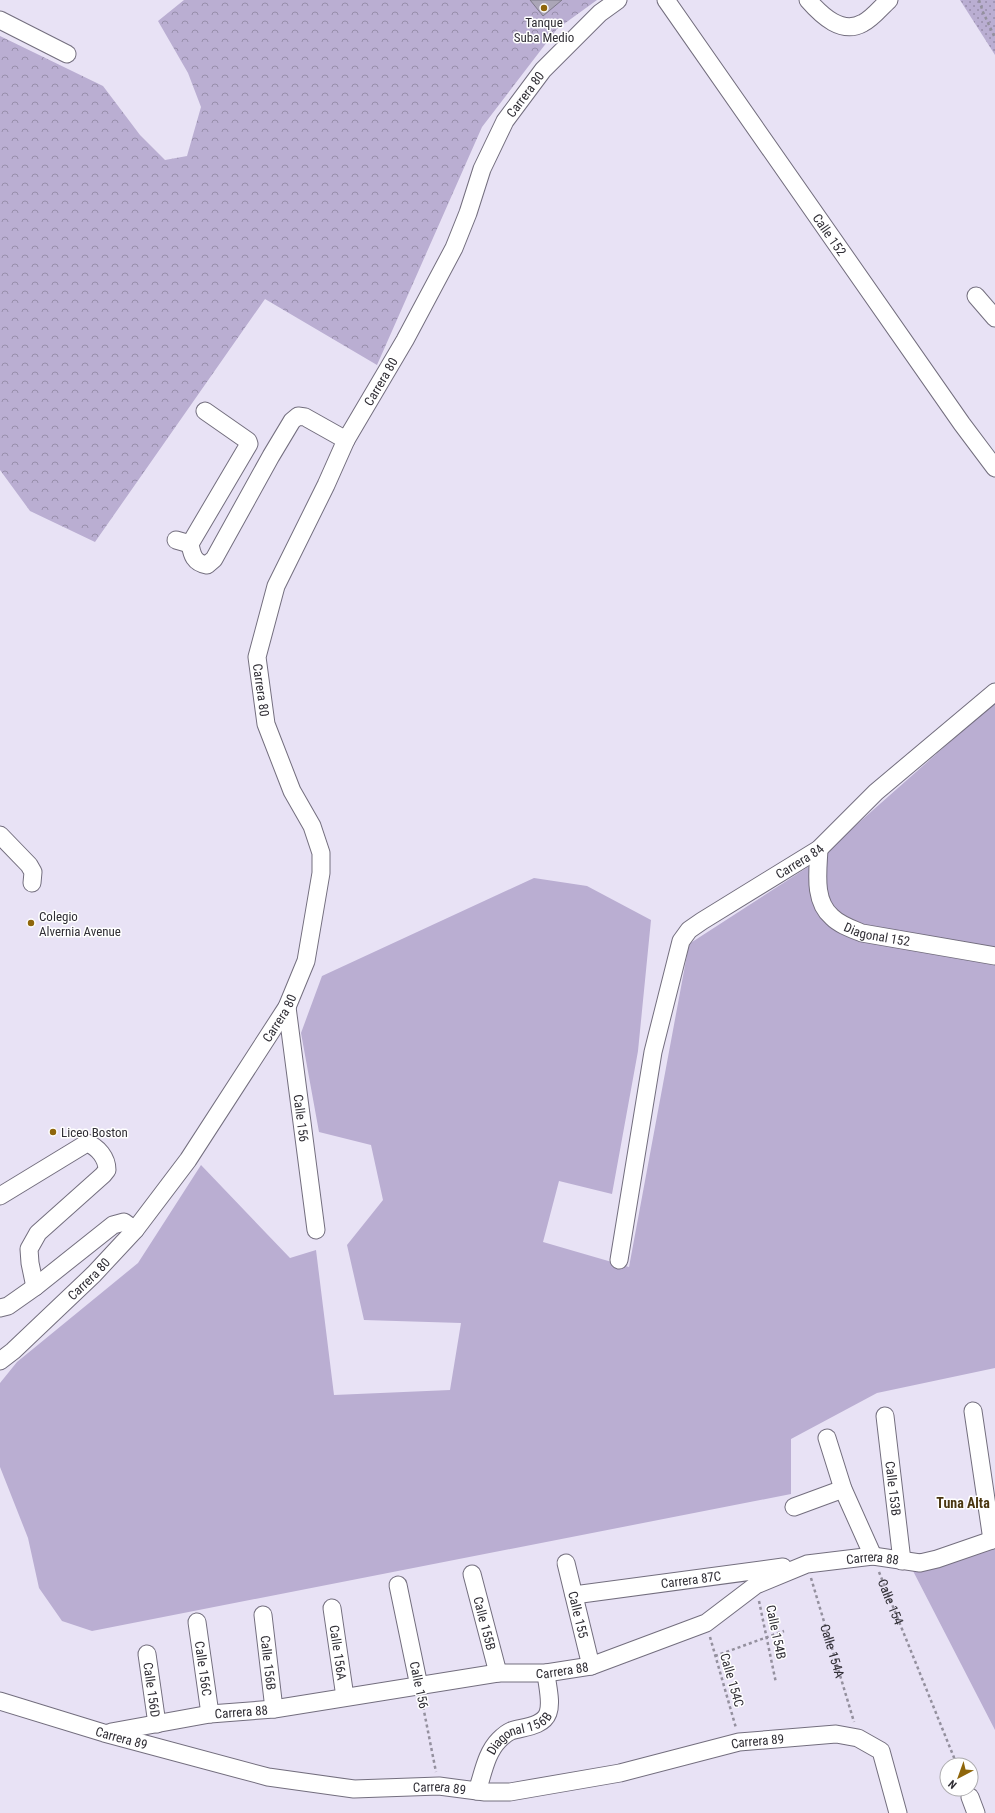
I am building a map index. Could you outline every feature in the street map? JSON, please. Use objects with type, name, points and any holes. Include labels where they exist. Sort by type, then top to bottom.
[{"type":"street","name":"Carrera 80","points":[[0,1360],[13,1351],[94,1274],[135,1230],[188,1160],[287,1007],[306,961],[321,873],[320,853],[312,826],[292,791],[266,724],[257,657],[276,586],[326,485],[346,440],[405,340],[454,248],[468,213],[482,169],[505,121],[543,70],[600,14],[618,0]]},
{"type":"street","name":"Calle 152","points":[[666,0],[962,424],[995,468]]},
{"type":"street","points":[[808,0],[816,9],[835,24],[851,28],[865,23],[889,0]]},
{"type":"street","points":[[0,20],[67,54]]},
{"type":"street","points":[[976,296],[995,318]]},
{"type":"street","points":[[205,411],[248,441],[249,444],[183,542],[199,564],[207,565],[214,559],[292,421],[298,416],[305,417],[346,440]]},
{"type":"street","name":"Carrera 84","points":[[619,1260],[653,1052],[682,941],[689,930],[819,850],[876,792],[995,692]]},
{"type":"street","points":[[0,834],[29,865],[33,872],[32,883]]},
{"type":"street","name":"Diagonal 152","points":[[819,850],[817,882],[822,902],[831,917],[842,925],[862,933],[995,956]]},
{"type":"street","name":"Calle 156","points":[[287,1007],[316,1230]]},
{"type":"street","points":[[0,1196],[86,1143],[94,1146],[107,1162],[107,1170],[104,1175],[38,1233],[30,1249],[30,1263],[35,1287]]},
{"type":"street","points":[[0,1308],[8,1306],[35,1287],[113,1225],[124,1222],[135,1230]]},
{"type":"street","points":[[973,1411],[994,1540]]},
{"type":"street","name":"Calle 153B","points":[[885,1416],[902,1561]]},
{"type":"street","points":[[827,1438],[843,1489],[873,1556]]},
{"type":"street","points":[[794,1507],[843,1489]]},
{"type":"street","name":"Carrera 88","points":[[104,1733],[210,1714],[274,1710],[345,1697],[498,1673],[546,1673],[591,1666],[706,1623],[756,1585],[807,1564],[873,1556],[920,1563],[937,1559],[994,1540]]},
{"type":"street","name":"Calle 155","points":[[566,1563],[591,1666]]},
{"type":"street","name":"Carrera 87C","points":[[574,1595],[807,1564]]},
{"type":"street","name":"Calle 155B","points":[[472,1574],[498,1673]]},
{"type":"street","name":"Calle 156","points":[[398,1585],[419,1686]]},
{"type":"street","name":"Calle 156A","points":[[332,1608],[345,1697]]},
{"type":"street","name":"Calle 156B","points":[[263,1615],[274,1710]]},
{"type":"street","name":"Calle 156C","points":[[197,1622],[210,1714]]},
{"type":"street","name":"Calle 156D","points":[[147,1654],[157,1724]]},
{"type":"street","name":"Diagonal 156B","points":[[477,1791],[491,1750],[499,1740],[509,1732],[537,1724],[544,1719],[548,1713],[549,1705],[546,1673]]},
{"type":"street","name":"Carrera 89","points":[[0,1701],[104,1733],[268,1777],[354,1789],[439,1786],[477,1791],[510,1792],[620,1773],[740,1742],[836,1734],[858,1738],[881,1751],[898,1813]]},
{"type":"street","points":[[970,1797],[976,1813]]},
{"type":"path","points":[[979,0],[995,38]]},
{"type":"path","name":"Calle 154","points":[[873,1556],[954,1757]]},
{"type":"path","name":"Calle 154A","points":[[807,1564],[858,1738]]},
{"type":"path","name":"Calle 154B","points":[[756,1585],[776,1683]]},
{"type":"path","name":"Calle 154C","points":[[706,1623],[740,1742]]},
{"type":"path","points":[[715,1656],[784,1631]]},
{"type":"path","name":"Calle 156","points":[[419,1686],[439,1786]]},
{"type":"green space","points":[[184,0],[597,0],[557,29],[482,127],[377,365],[265,299],[95,542],[30,511],[0,470],[0,36],[103,86],[140,135],[165,160],[187,156],[201,107],[188,73],[158,21]]},
{"type":"green space","points":[[960,0],[995,0],[995,55]]},
{"type":"green space","points":[[995,702],[995,1368],[877,1393],[791,1439],[791,1494],[92,1631],[62,1621],[39,1588],[28,1538],[0,1467],[0,1383],[17,1362],[138,1263],[201,1165],[290,1258],[316,1250],[334,1395],[450,1390],[461,1323],[364,1320],[347,1245],[383,1200],[371,1145],[319,1132],[301,1033],[322,976],[534,878],[587,886],[651,920],[638,1051],[612,1194],[559,1181],[543,1242],[629,1267],[689,944],[811,865]]},
{"type":"green space","points":[[995,1547],[995,1730],[911,1567],[935,1568]]},
{"type":"building","name":"Tanque Suba Medio","points":[[530,0],[562,0],[543,16]]},
{"type":"place","name":"Tanque Suba Medio","points":[[544,8]]},
{"type":"place","name":"Colegio Alvernia Avenue","points":[[31,923]]},
{"type":"place","name":"Liceo Boston","points":[[53,1132]]},
{"type":"district","name":"Tuna Alta","points":[[963,1503]]}]
